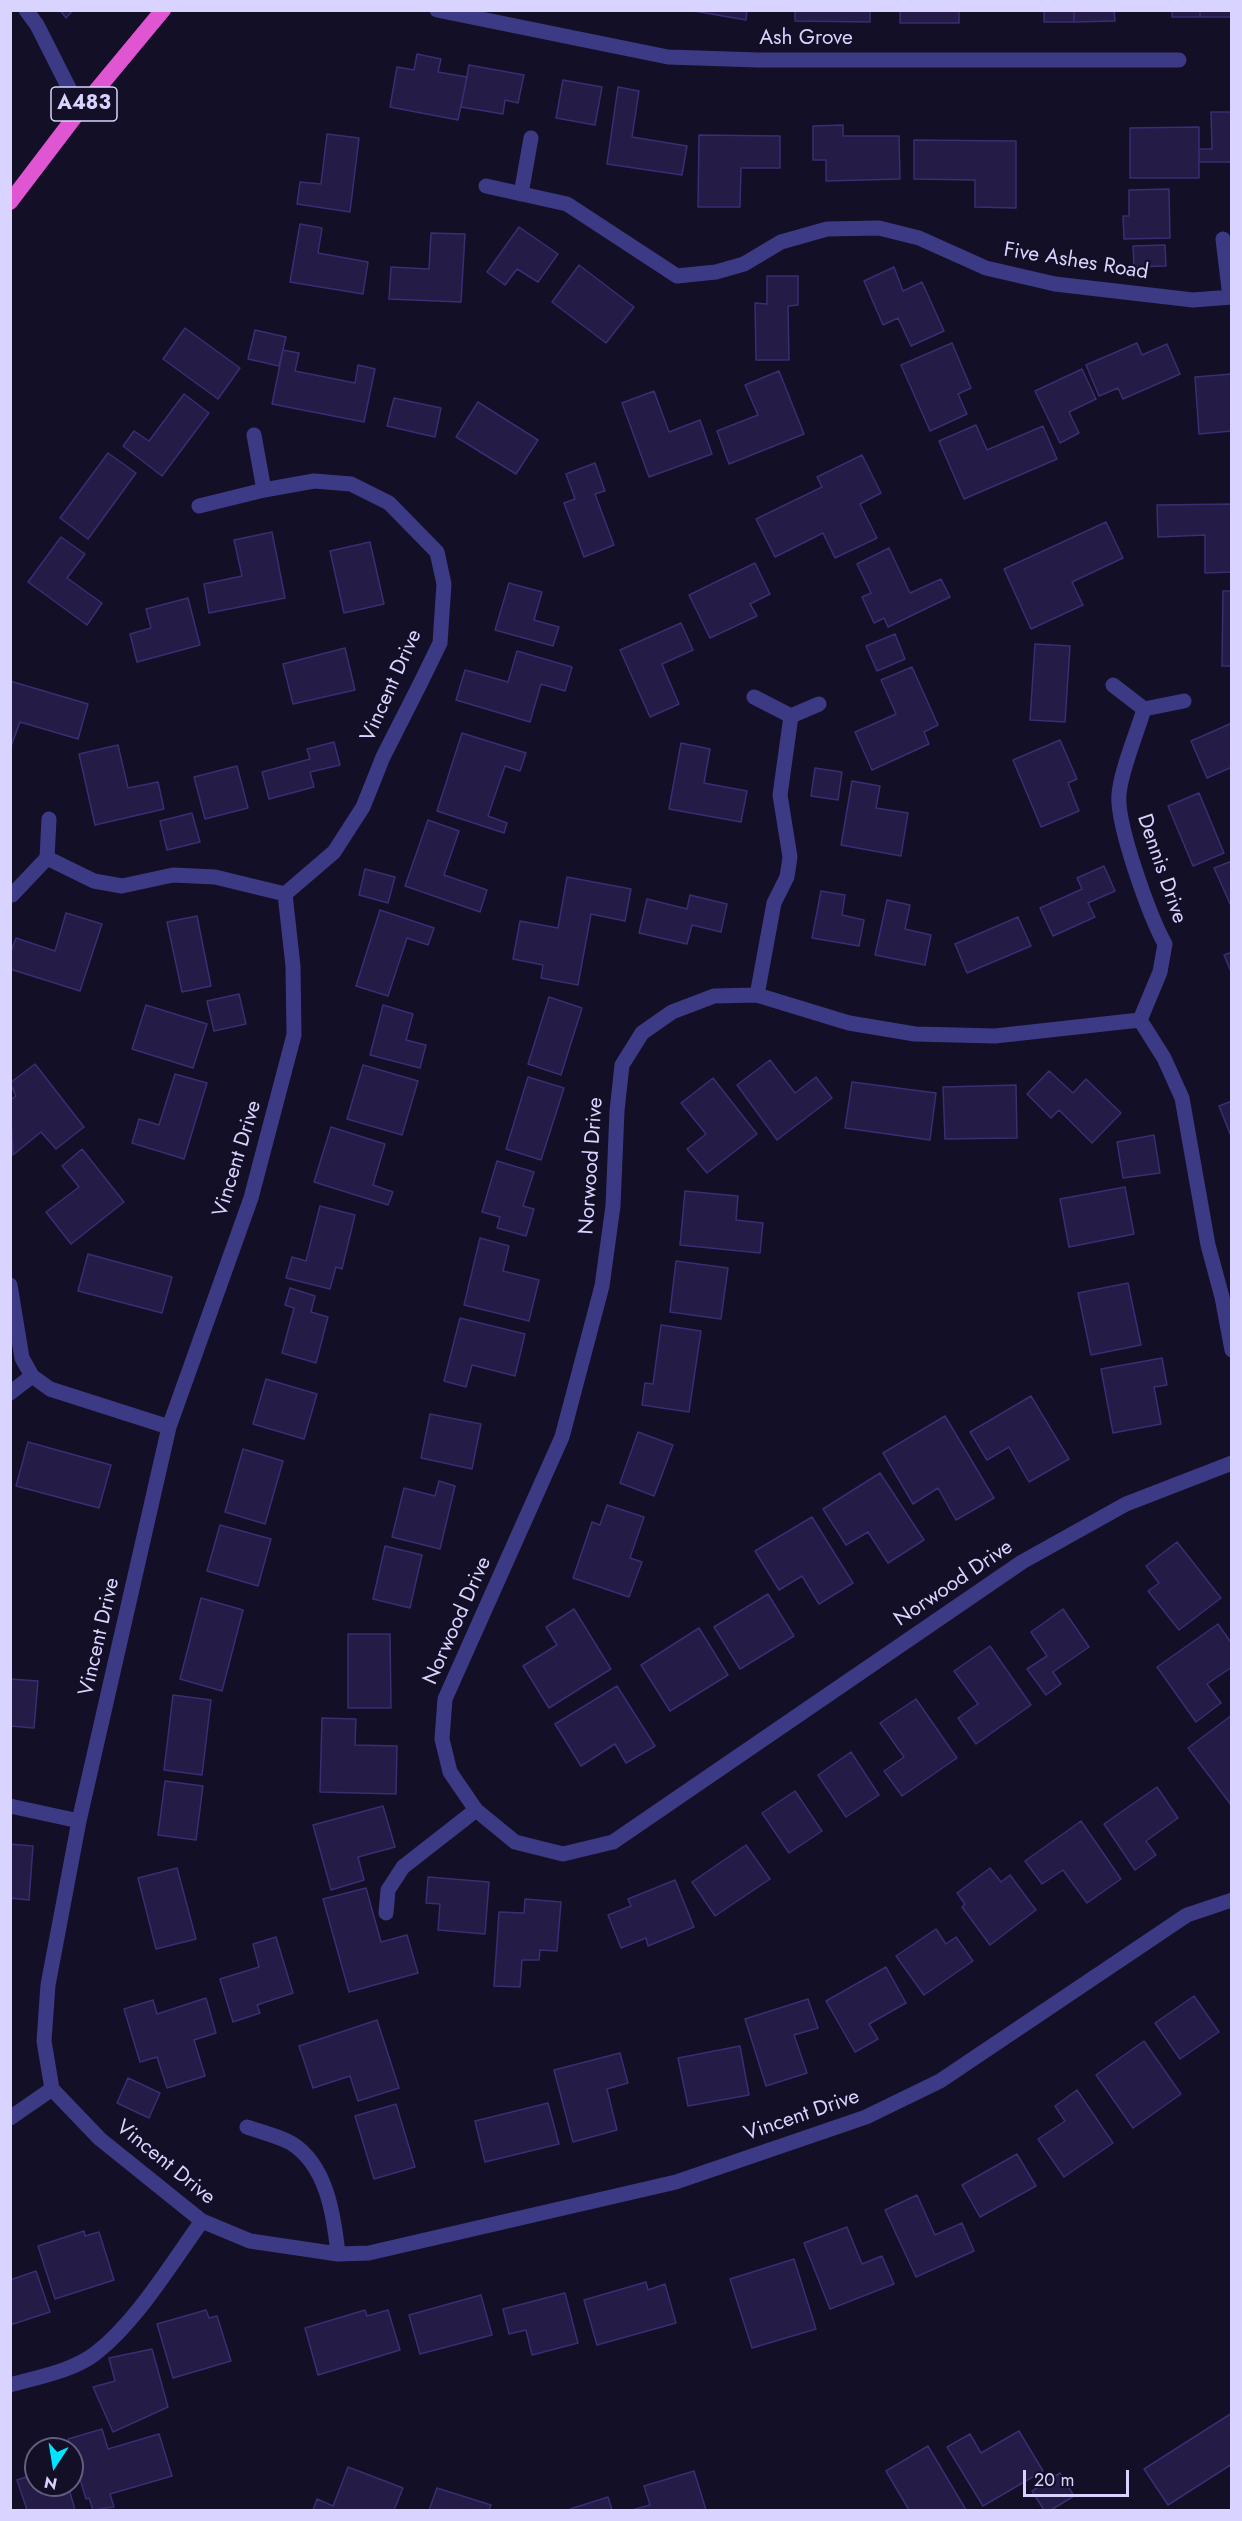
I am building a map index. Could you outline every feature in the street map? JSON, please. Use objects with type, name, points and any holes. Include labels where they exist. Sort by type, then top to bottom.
[{"type":"highway","name":"A483","points":[[10,202],[80,110],[163,10]]},
{"type":"street","points":[[26,10],[37,25],[80,110]]},
{"type":"street","name":"Ash Grove","points":[[437,10],[668,57],[758,60],[1179,60]]},
{"type":"street","points":[[521,194],[531,138]]},
{"type":"street","name":"Five Ashes Road","points":[[486,186],[567,204],[677,276],[716,272],[744,264],[781,242],[827,229],[879,228],[919,238],[986,268],[1055,284],[1193,300],[1231,297],[1222,239]]},
{"type":"street","points":[[254,435],[264,490]]},
{"type":"street","name":"Vincent Drive","points":[[200,506],[264,490],[314,481],[351,484],[389,503],[437,552],[444,584],[440,643],[383,758],[363,807],[334,852],[285,894],[293,966],[294,1035],[251,1198],[169,1427],[80,1821],[48,1985],[44,2041],[52,2089],[100,2139],[202,2221],[250,2241],[338,2254],[369,2253],[676,2182],[866,2117],[940,2081],[1187,1915],[1232,1900]]},
{"type":"street","points":[[1113,685],[1144,709],[1184,701]]},
{"type":"street","points":[[754,697],[791,716]]},
{"type":"street","points":[[791,716],[819,704]]},
{"type":"street","name":"Dennis Drive","points":[[1140,1020],[1160,972],[1165,944],[1152,921],[1120,818],[1119,793],[1144,709]]},
{"type":"street","points":[[757,995],[774,903],[787,877],[790,857],[780,795],[791,716]]},
{"type":"street","points":[[12,895],[47,858],[49,819]]},
{"type":"street","points":[[47,858],[94,880],[122,886],[173,875],[215,877],[285,894]]},
{"type":"street","name":"Norwood Drive","points":[[1140,1020],[995,1036],[915,1034],[849,1023],[757,995],[714,996],[672,1012],[642,1033],[622,1065],[617,1111],[613,1206],[602,1286],[572,1406],[562,1437],[445,1699],[442,1739],[450,1772],[476,1810],[515,1842],[563,1854],[613,1842],[1022,1562],[1126,1504],[1232,1463]]},
{"type":"street","points":[[1140,1020],[1164,1058],[1182,1098],[1208,1245],[1227,1295],[1232,1350]]},
{"type":"street","points":[[10,1285],[22,1358],[32,1376],[50,1389],[169,1427]]},
{"type":"street","points":[[10,1393],[32,1376]]},
{"type":"street","points":[[10,1806],[80,1821]]},
{"type":"street","points":[[386,1913],[388,1890],[403,1867],[476,1810]]},
{"type":"street","points":[[10,2118],[52,2089]]},
{"type":"street","points":[[247,2127],[291,2144],[314,2163],[334,2217],[338,2254]]},
{"type":"street","points":[[10,2385],[55,2372],[95,2354],[125,2324],[202,2221]]},
{"type":"building","points":[[60,10],[73,10],[66,18]]},
{"type":"building","points":[[688,10],[747,10],[746,20]]},
{"type":"building","points":[[795,10],[870,10],[870,22],[795,21]]},
{"type":"building","points":[[900,10],[959,10],[959,23],[900,23]]},
{"type":"building","points":[[1044,10],[1074,10],[1074,22],[1044,22]]},
{"type":"building","points":[[1074,10],[1114,10],[1115,21],[1074,22]]},
{"type":"building","points":[[1172,10],[1200,10],[1200,17],[1172,17]]},
{"type":"building","points":[[1200,10],[1232,10],[1232,17],[1200,17]]},
{"type":"building","points":[[417,54],[441,59],[438,72],[467,77],[458,120],[390,107],[397,67],[414,70]]},
{"type":"building","points":[[469,65],[524,75],[518,103],[505,100],[503,114],[461,107]]},
{"type":"building","points":[[563,80],[602,87],[595,125],[556,118]]},
{"type":"building","points":[[618,87],[639,91],[632,137],[687,146],[682,175],[607,164]]},
{"type":"building","points":[[1211,112],[1232,112],[1232,162],[1199,162],[1199,149],[1212,149]]},
{"type":"building","points":[[843,125],[843,136],[899,136],[900,179],[826,181],[826,160],[813,160],[813,126]]},
{"type":"building","points":[[1199,127],[1199,178],[1130,178],[1130,128]]},
{"type":"building","points":[[327,134],[359,138],[350,212],[297,204],[300,182],[321,184]]},
{"type":"building","points":[[699,135],[780,136],[780,168],[741,168],[740,207],[698,207]]},
{"type":"building","points":[[914,140],[1016,141],[1016,208],[975,207],[975,180],[914,179]]},
{"type":"building","points":[[1169,189],[1170,238],[1124,239],[1123,216],[1129,216],[1129,190]]},
{"type":"building","points":[[300,224],[322,228],[318,253],[368,262],[363,294],[290,282]]},
{"type":"building","points":[[519,227],[558,254],[538,282],[517,269],[505,285],[487,272]]},
{"type":"building","points":[[431,233],[465,234],[461,302],[389,299],[391,267],[429,269]]},
{"type":"building","points":[[1165,245],[1166,266],[1134,267],[1133,246]]},
{"type":"building","points":[[579,265],[634,307],[606,343],[552,302]]},
{"type":"building","points":[[894,267],[903,291],[922,282],[944,331],[911,346],[898,318],[883,325],[864,281]]},
{"type":"building","points":[[767,276],[798,276],[798,305],[788,306],[789,360],[756,360],[755,303],[767,304]]},
{"type":"building","points":[[185,328],[240,368],[218,399],[163,359]]},
{"type":"building","points":[[255,330],[286,337],[279,366],[248,359]]},
{"type":"building","points":[[952,343],[971,388],[958,394],[967,414],[930,431],[901,365]]},
{"type":"building","points":[[1137,343],[1142,355],[1167,344],[1180,374],[1123,399],[1118,388],[1099,396],[1086,365]]},
{"type":"building","points":[[283,350],[299,353],[295,371],[355,383],[358,365],[375,369],[364,422],[272,404]]},
{"type":"building","points":[[1082,369],[1096,399],[1069,412],[1079,433],[1060,443],[1035,391]]},
{"type":"building","points":[[779,371],[804,434],[729,464],[717,431],[758,415],[745,385]]},
{"type":"building","points":[[1232,374],[1232,431],[1199,434],[1195,377]]},
{"type":"building","points":[[654,391],[669,432],[700,420],[712,454],[649,477],[622,403]]},
{"type":"building","points":[[184,394],[209,413],[162,476],[123,446],[134,431],[149,441]]},
{"type":"building","points":[[394,398],[441,408],[435,437],[387,426]]},
{"type":"building","points":[[478,402],[538,440],[516,474],[456,437]]},
{"type":"building","points":[[976,425],[987,450],[1043,426],[1057,459],[964,499],[939,441]]},
{"type":"building","points":[[108,453],[136,473],[88,539],[60,518]]},
{"type":"building","points":[[862,455],[881,493],[860,504],[877,538],[835,558],[823,533],[775,557],[756,519],[822,487],[817,477]]},
{"type":"building","points":[[595,463],[605,491],[595,494],[614,545],[584,557],[564,503],[575,499],[566,474]]},
{"type":"building","points":[[1232,504],[1232,572],[1205,573],[1205,535],[1158,537],[1157,505]]},
{"type":"building","points":[[1106,522],[1123,558],[1072,582],[1083,605],[1031,629],[1004,569]]},
{"type":"building","points":[[272,532],[285,598],[209,613],[204,584],[242,576],[234,540]]},
{"type":"building","points":[[61,537],[85,554],[67,578],[102,603],[87,625],[28,582]]},
{"type":"building","points":[[370,542],[384,604],[344,613],[330,551]]},
{"type":"building","points":[[889,548],[910,593],[941,579],[950,597],[888,627],[884,618],[874,623],[862,597],[871,593],[857,564]]},
{"type":"building","points":[[755,563],[770,594],[750,604],[757,616],[710,638],[689,595]]},
{"type":"building","points":[[509,583],[542,592],[534,620],[559,627],[553,646],[495,630]]},
{"type":"building","points":[[1223,591],[1232,591],[1232,666],[1222,666]]},
{"type":"building","points":[[188,598],[200,645],[137,662],[130,634],[151,628],[146,609]]},
{"type":"building","points":[[681,623],[693,650],[662,664],[679,704],[650,717],[620,650]]},
{"type":"building","points":[[895,634],[905,659],[877,671],[866,646]]},
{"type":"building","points":[[1035,644],[1070,646],[1065,722],[1030,720]]},
{"type":"building","points":[[345,648],[355,690],[293,704],[283,664]]},
{"type":"building","points":[[517,651],[572,667],[565,691],[541,684],[530,722],[456,700],[465,670],[508,682]]},
{"type":"building","points":[[912,667],[938,725],[924,732],[929,744],[872,770],[855,732],[896,714],[881,680]]},
{"type":"building","points":[[10,681],[88,704],[78,739],[20,722],[10,749]]},
{"type":"building","points":[[1232,723],[1232,767],[1207,778],[1191,741]]},
{"type":"building","points":[[462,733],[526,753],[520,771],[505,766],[488,816],[507,823],[504,833],[437,811]]},
{"type":"building","points":[[1060,740],[1077,779],[1068,783],[1079,811],[1041,827],[1013,760]]},
{"type":"building","points":[[334,742],[340,765],[310,772],[314,787],[269,799],[262,772],[310,759],[307,749]]},
{"type":"building","points":[[681,743],[710,749],[704,783],[747,791],[741,822],[669,809]]},
{"type":"building","points":[[118,745],[128,788],[158,782],[164,809],[95,825],[79,754]]},
{"type":"building","points":[[237,766],[248,808],[205,819],[194,777]]},
{"type":"building","points":[[815,768],[842,772],[838,800],[811,796]]},
{"type":"building","points":[[852,781],[880,786],[876,808],[908,813],[901,856],[841,845]]},
{"type":"building","points":[[1199,793],[1224,853],[1193,866],[1168,806]]},
{"type":"building","points":[[192,813],[200,842],[167,850],[160,821]]},
{"type":"building","points":[[428,820],[459,831],[444,875],[487,890],[480,912],[405,886]]},
{"type":"building","points":[[1232,861],[1232,908],[1214,868]]},
{"type":"building","points":[[1104,866],[1115,891],[1088,903],[1095,917],[1053,936],[1040,908],[1082,889],[1077,878]]},
{"type":"building","points":[[365,869],[395,877],[388,903],[359,895]]},
{"type":"building","points":[[567,877],[631,889],[625,921],[591,914],[578,985],[541,978],[543,965],[513,959],[520,921],[558,928]]},
{"type":"building","points":[[821,891],[845,895],[842,915],[864,920],[859,946],[812,938]]},
{"type":"building","points":[[690,895],[727,904],[721,932],[692,925],[687,944],[639,933],[647,899],[687,909]]},
{"type":"building","points":[[887,900],[910,905],[905,929],[931,935],[925,965],[875,955]]},
{"type":"building","points":[[380,910],[434,928],[428,945],[407,938],[388,996],[356,986]]},
{"type":"building","points":[[66,913],[102,924],[80,991],[10,969],[10,954],[16,938],[55,951]]},
{"type":"building","points":[[197,916],[211,986],[182,992],[167,922]]},
{"type":"building","points":[[1018,917],[1031,946],[967,973],[955,944]]},
{"type":"building","points":[[1232,952],[1232,974],[1224,955]]},
{"type":"building","points":[[239,994],[246,1024],[214,1031],[207,1001]]},
{"type":"building","points":[[549,997],[582,1008],[561,1075],[528,1064]]},
{"type":"building","points":[[146,1005],[207,1024],[193,1068],[132,1049]]},
{"type":"building","points":[[383,1005],[413,1014],[406,1040],[426,1045],[420,1068],[370,1055]]},
{"type":"building","points":[[770,1060],[795,1093],[816,1077],[832,1098],[777,1140],[737,1085]]},
{"type":"building","points":[[35,1064],[84,1127],[56,1149],[41,1132],[13,1155],[10,1100],[16,1096],[10,1083]]},
{"type":"building","points":[[363,1065],[418,1081],[402,1135],[347,1119]]},
{"type":"building","points":[[1049,1071],[1073,1093],[1086,1079],[1121,1113],[1092,1143],[1059,1110],[1051,1118],[1027,1094]]},
{"type":"building","points":[[175,1074],[207,1083],[184,1159],[132,1143],[139,1119],[159,1125]]},
{"type":"building","points":[[528,1077],[564,1088],[541,1160],[506,1149]]},
{"type":"building","points":[[713,1078],[757,1134],[707,1173],[687,1149],[706,1134],[681,1103]]},
{"type":"building","points":[[852,1082],[936,1093],[930,1140],[845,1128]]},
{"type":"building","points":[[1016,1085],[1017,1138],[945,1139],[943,1087]]},
{"type":"building","points":[[1232,1101],[1232,1136],[1231,1136],[1219,1106]]},
{"type":"building","points":[[331,1127],[385,1144],[373,1185],[393,1192],[388,1205],[314,1182]]},
{"type":"building","points":[[1154,1135],[1160,1173],[1123,1178],[1117,1142]]},
{"type":"building","points":[[82,1149],[124,1202],[71,1244],[46,1212],[79,1187],[62,1166]]},
{"type":"building","points":[[497,1161],[534,1172],[523,1206],[534,1209],[526,1236],[497,1228],[500,1217],[482,1212]]},
{"type":"building","points":[[1125,1187],[1134,1234],[1069,1247],[1060,1199]]},
{"type":"building","points":[[685,1191],[738,1196],[736,1220],[763,1223],[760,1253],[680,1245]]},
{"type":"building","points":[[320,1206],[355,1215],[342,1269],[336,1267],[330,1289],[286,1278],[292,1257],[306,1261]]},
{"type":"building","points":[[480,1238],[509,1246],[503,1271],[539,1280],[529,1321],[464,1305]]},
{"type":"building","points":[[88,1254],[172,1277],[162,1313],[78,1291]]},
{"type":"building","points":[[676,1261],[728,1268],[721,1319],[670,1312]]},
{"type":"building","points":[[1128,1283],[1141,1345],[1091,1355],[1078,1293]]},
{"type":"building","points":[[290,1288],[315,1296],[311,1312],[328,1317],[316,1363],[282,1353],[294,1308],[285,1305]]},
{"type":"building","points":[[460,1318],[525,1334],[515,1376],[472,1365],[466,1387],[444,1381]]},
{"type":"building","points":[[661,1325],[701,1331],[689,1412],[642,1405],[645,1383],[653,1384]]},
{"type":"building","points":[[1162,1358],[1167,1385],[1154,1387],[1161,1424],[1113,1433],[1101,1369]]},
{"type":"building","points":[[266,1379],[317,1394],[304,1439],[253,1424]]},
{"type":"building","points":[[1031,1396],[1069,1459],[1029,1482],[1009,1447],[987,1460],[970,1432]]},
{"type":"building","points":[[430,1414],[481,1424],[472,1469],[421,1458]]},
{"type":"building","points":[[945,1416],[994,1498],[956,1520],[938,1488],[913,1504],[883,1453]]},
{"type":"building","points":[[638,1432],[673,1445],[654,1496],[620,1483]]},
{"type":"building","points":[[28,1442],[111,1465],[99,1508],[16,1486]]},
{"type":"building","points":[[243,1449],[283,1461],[265,1524],[225,1512]]},
{"type":"building","points":[[880,1473],[924,1540],[888,1563],[868,1532],[846,1545],[823,1509]]},
{"type":"building","points":[[439,1481],[455,1486],[440,1549],[392,1537],[404,1488],[435,1496]]},
{"type":"building","points":[[607,1505],[644,1517],[630,1558],[642,1562],[629,1597],[573,1578],[592,1522],[600,1525]]},
{"type":"building","points":[[812,1517],[853,1583],[819,1604],[802,1576],[779,1590],[755,1551]]},
{"type":"building","points":[[220,1525],[271,1539],[258,1586],[207,1571]]},
{"type":"building","points":[[1177,1542],[1221,1598],[1179,1630],[1148,1591],[1159,1583],[1146,1566]]},
{"type":"building","points":[[385,1546],[422,1555],[410,1608],[373,1599]]},
{"type":"building","points":[[768,1594],[794,1636],[740,1669],[714,1627]]},
{"type":"building","points":[[201,1598],[243,1610],[222,1691],[180,1679]]},
{"type":"building","points":[[574,1609],[611,1669],[549,1708],[523,1666],[557,1645],[546,1627]]},
{"type":"building","points":[[1063,1609],[1089,1647],[1053,1672],[1061,1684],[1046,1695],[1027,1669],[1047,1656],[1031,1632]]},
{"type":"building","points":[[1218,1624],[1232,1644],[1232,1667],[1207,1684],[1221,1703],[1196,1722],[1157,1667]]},
{"type":"building","points":[[699,1628],[728,1675],[670,1711],[641,1665]]},
{"type":"building","points":[[348,1634],[390,1634],[391,1708],[348,1708]]},
{"type":"building","points":[[990,1646],[1031,1705],[976,1744],[958,1718],[978,1704],[954,1671]]},
{"type":"building","points":[[10,1679],[38,1681],[34,1728],[10,1726]]},
{"type":"building","points":[[617,1686],[655,1746],[626,1763],[615,1744],[581,1766],[555,1724]]},
{"type":"building","points":[[173,1695],[211,1700],[202,1775],[164,1770]]},
{"type":"building","points":[[916,1699],[957,1758],[902,1796],[884,1771],[904,1757],[880,1723]]},
{"type":"building","points":[[1232,1715],[1232,1806],[1188,1748]]},
{"type":"building","points":[[322,1718],[356,1719],[355,1745],[397,1746],[396,1794],[320,1792]]},
{"type":"building","points":[[851,1752],[879,1795],[846,1817],[818,1775]]},
{"type":"building","points":[[165,1781],[203,1786],[196,1840],[158,1835]]},
{"type":"building","points":[[1157,1787],[1178,1818],[1146,1841],[1156,1855],[1135,1870],[1104,1824]]},
{"type":"building","points":[[795,1791],[822,1831],[789,1853],[762,1813]]},
{"type":"building","points":[[383,1806],[395,1847],[358,1857],[364,1880],[331,1890],[313,1825]]},
{"type":"building","points":[[1081,1821],[1121,1879],[1087,1903],[1063,1870],[1042,1884],[1025,1861]]},
{"type":"building","points":[[10,1844],[33,1846],[29,1900],[10,1898]]},
{"type":"building","points":[[746,1845],[770,1879],[715,1916],[692,1882]]},
{"type":"building","points":[[177,1868],[196,1939],[156,1949],[138,1878]]},
{"type":"building","points":[[990,1868],[1001,1882],[1010,1875],[1036,1910],[990,1945],[962,1907],[965,1904],[957,1893]]},
{"type":"building","points":[[428,1877],[489,1882],[485,1934],[438,1930],[440,1904],[426,1903]]},
{"type":"building","points":[[675,1880],[694,1927],[648,1946],[646,1938],[621,1948],[608,1915],[631,1906],[628,1899]]},
{"type":"building","points":[[366,1888],[381,1942],[407,1935],[418,1973],[349,1992],[323,1899]]},
{"type":"building","points":[[525,1899],[561,1902],[557,1951],[540,1950],[539,1960],[522,1960],[520,1987],[494,1986],[499,1912],[524,1913]]},
{"type":"building","points":[[936,1929],[946,1944],[956,1937],[973,1961],[924,1995],[896,1956]]},
{"type":"building","points":[[276,1937],[293,1993],[257,2005],[260,2013],[233,2022],[220,1979],[259,1967],[253,1944]]},
{"type":"building","points":[[886,1967],[906,2003],[869,2024],[878,2039],[855,2052],[826,2001]]},
{"type":"building","points":[[1194,1996],[1219,2032],[1180,2059],[1155,2023]]},
{"type":"building","points":[[206,1998],[216,2033],[194,2040],[205,2076],[167,2088],[157,2057],[140,2062],[124,2009],[153,2000],[157,2014]]},
{"type":"building","points":[[808,1999],[818,2028],[794,2035],[807,2073],[766,2086],[745,2019]]},
{"type":"building","points":[[377,2020],[399,2088],[358,2101],[350,2076],[313,2088],[299,2046]]},
{"type":"building","points":[[1144,2041],[1181,2094],[1133,2128],[1096,2075]]},
{"type":"building","points":[[740,2046],[749,2095],[688,2106],[678,2058]]},
{"type":"building","points":[[620,2053],[628,2083],[607,2089],[617,2130],[573,2142],[554,2070]]},
{"type":"building","points":[[128,2078],[160,2093],[149,2118],[117,2103]]},
{"type":"building","points":[[1077,2090],[1113,2143],[1064,2177],[1038,2139],[1065,2121],[1055,2106]]},
{"type":"building","points":[[548,2103],[559,2144],[485,2162],[475,2121]]},
{"type":"building","points":[[396,2104],[415,2167],[374,2179],[355,2116]]},
{"type":"building","points":[[1017,2154],[1036,2186],[980,2217],[962,2185]]},
{"type":"building","points":[[917,2195],[935,2235],[962,2223],[974,2251],[916,2277],[885,2210]]},
{"type":"building","points":[[847,2227],[862,2264],[882,2256],[894,2284],[830,2309],[804,2243]]},
{"type":"building","points":[[84,2231],[85,2236],[99,2232],[114,2280],[55,2299],[38,2246]]},
{"type":"building","points":[[794,2259],[816,2329],[752,2348],[730,2279]]},
{"type":"building","points":[[36,2271],[50,2312],[10,2325],[10,2280]]},
{"type":"building","points":[[646,2282],[648,2290],[665,2284],[676,2323],[597,2345],[584,2300]]},
{"type":"building","points":[[565,2293],[578,2343],[532,2355],[526,2330],[509,2334],[503,2309]]},
{"type":"building","points":[[481,2295],[492,2335],[420,2354],[409,2315]]},
{"type":"building","points":[[206,2310],[209,2318],[217,2316],[231,2361],[173,2378],[157,2324]]},
{"type":"building","points":[[365,2310],[367,2316],[388,2310],[400,2350],[318,2375],[305,2328]]},
{"type":"building","points":[[152,2349],[168,2407],[113,2432],[93,2387],[115,2381],[109,2358]]},
{"type":"building","points":[[1232,2413],[1232,2464],[1168,2505],[1144,2469]]},
{"type":"building","points":[[102,2429],[108,2449],[159,2434],[172,2476],[110,2494],[114,2507],[93,2510],[89,2498],[86,2499],[84,2492],[84,2437],[75,2437]]},
{"type":"building","points":[[1019,2431],[1043,2471],[983,2506],[947,2447],[970,2434],[981,2453]]},
{"type":"building","points":[[928,2446],[966,2510],[909,2510],[886,2471]]},
{"type":"building","points":[[348,2467],[403,2488],[394,2510],[313,2510],[317,2499],[333,2506]]},
{"type":"building","points":[[694,2471],[706,2510],[632,2510],[650,2505],[644,2486]]},
{"type":"building","points":[[1060,2473],[1074,2496],[1051,2510],[1044,2510],[1032,2491]]},
{"type":"building","points":[[24,2478],[24,2497],[71,2497],[75,2510],[27,2510],[17,2480]]},
{"type":"building","points":[[437,2488],[491,2505],[489,2510],[429,2510]]},
{"type":"building","points":[[608,2497],[612,2510],[570,2510],[570,2509]]}]
